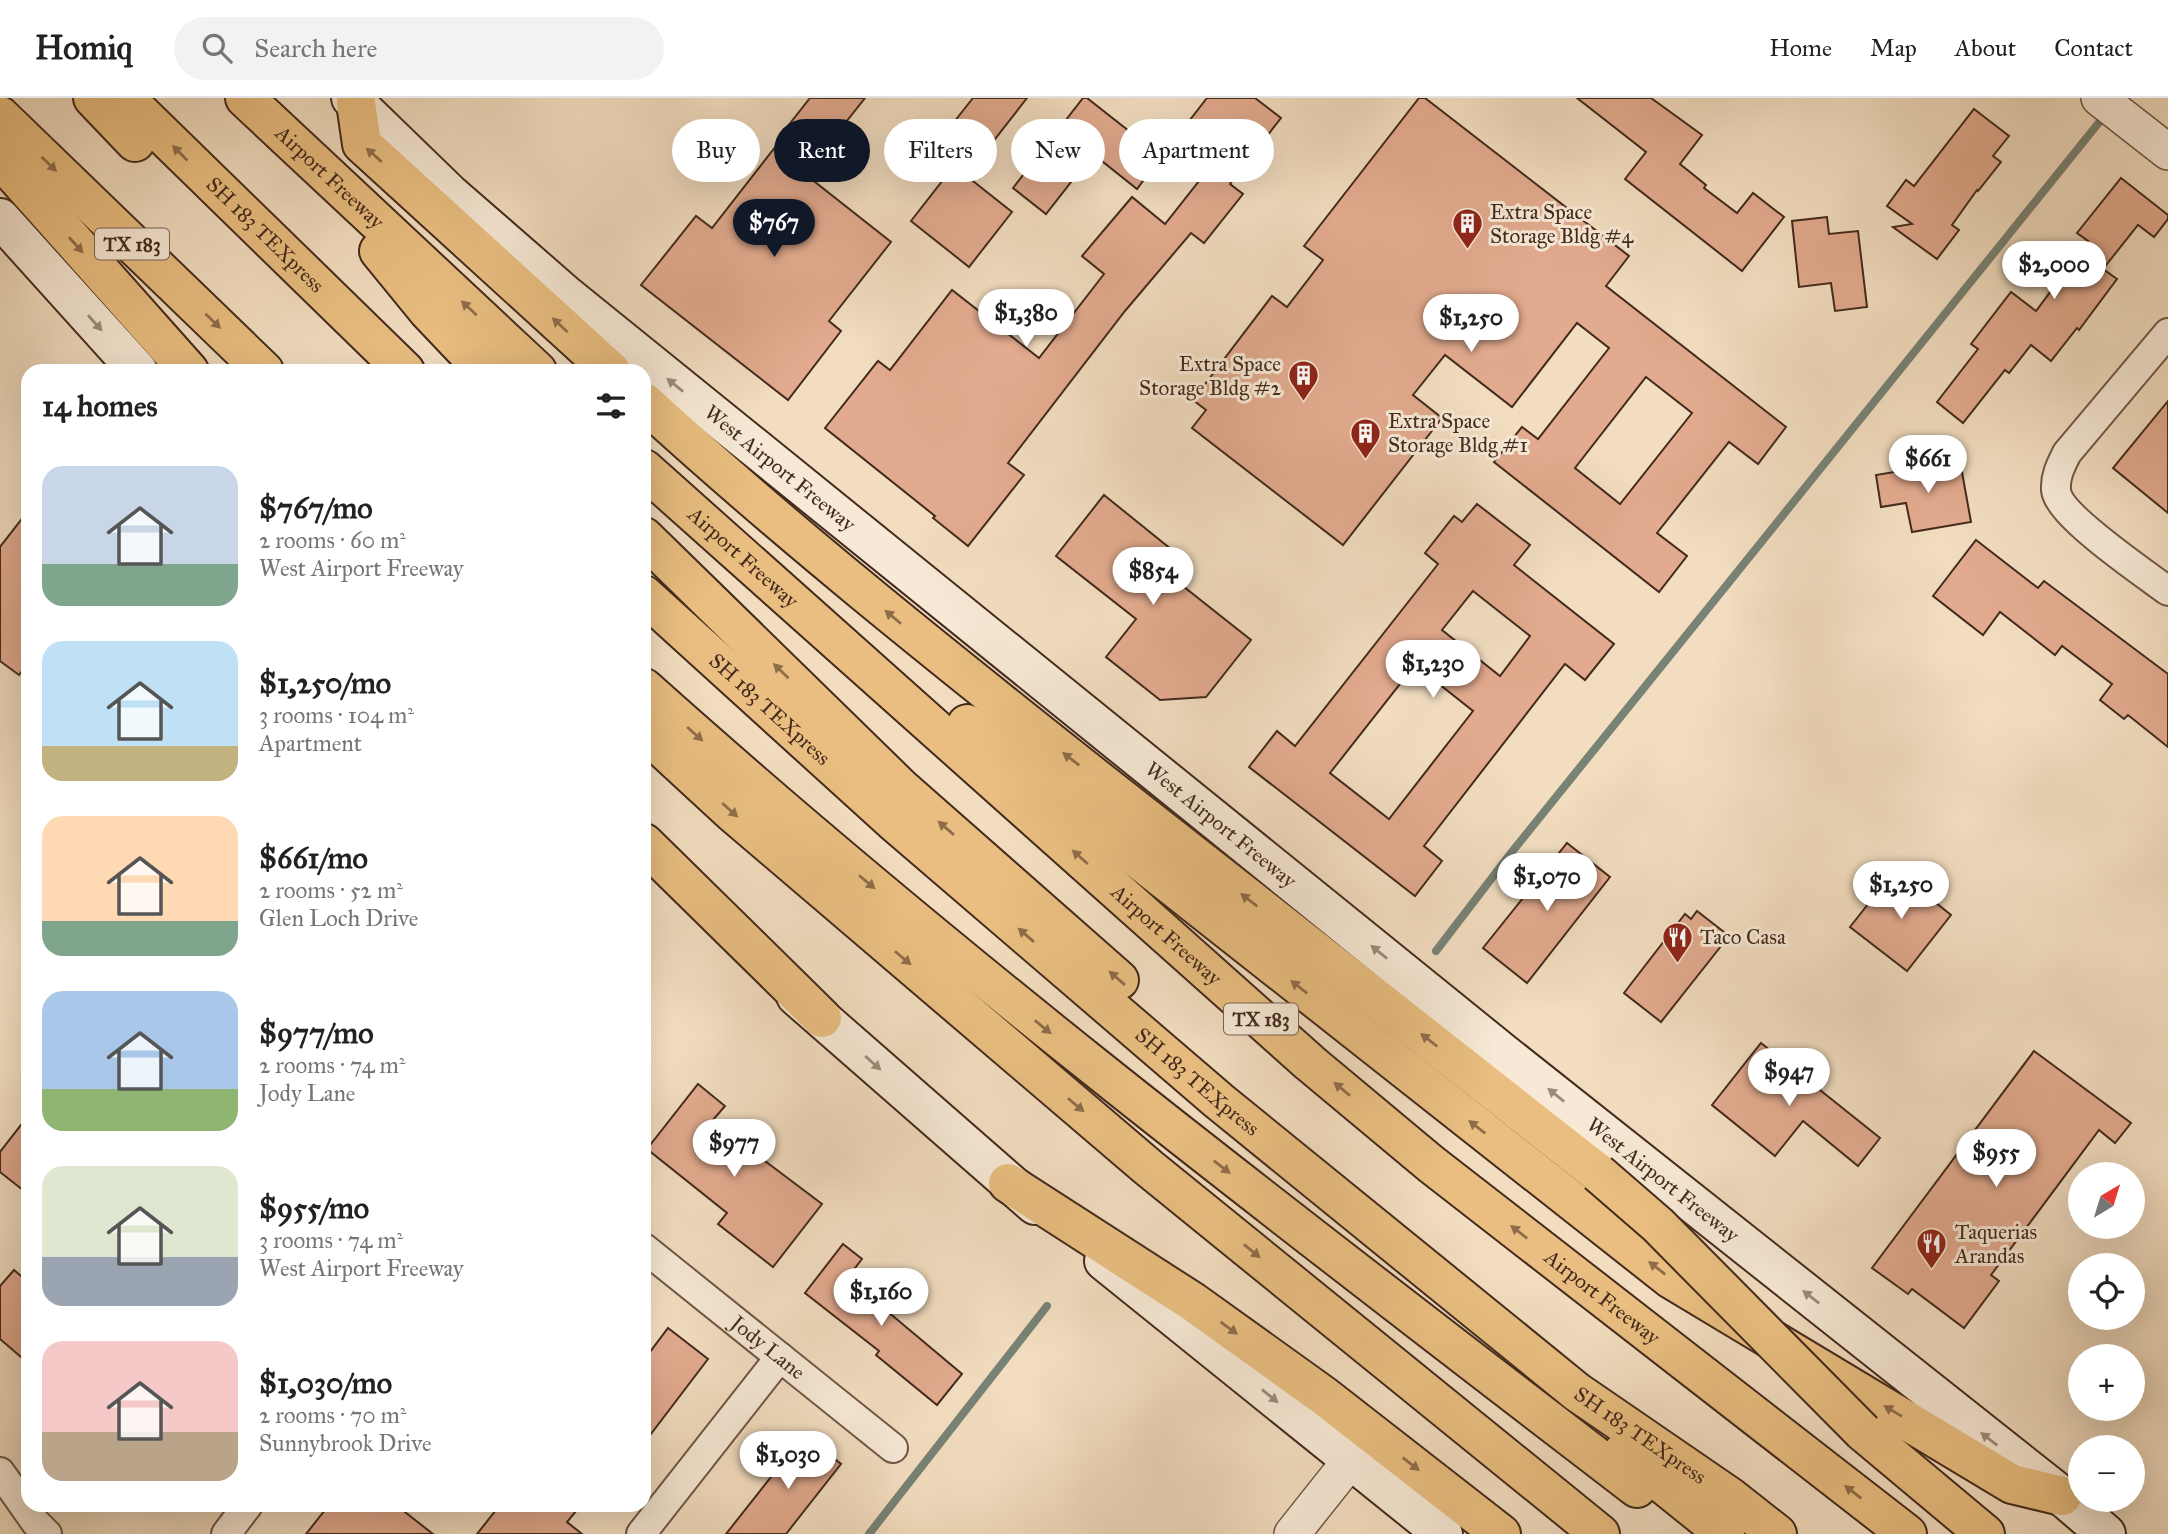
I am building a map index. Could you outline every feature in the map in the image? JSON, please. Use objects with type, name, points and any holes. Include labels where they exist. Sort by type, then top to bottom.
[{"type":"highway","name":"SH 183 TEXpress","points":[[93,98],[167,175],[365,364]]},
{"type":"highway","name":"SH 183 TEXpress","points":[[125,98],[398,364]]},
{"type":"highway","name":"Airport Freeway","points":[[245,98],[529,364]]},
{"type":"highway","points":[[354,101],[362,144],[603,364]]},
{"type":"highway","name":"TX 183","points":[[0,116],[257,364]]},
{"type":"highway","points":[[295,146],[428,311],[478,364]]},
{"type":"highway","points":[[0,156],[184,364]]},
{"type":"highway","points":[[651,408],[735,485],[897,621],[1598,1173],[1658,1225],[1863,1432],[1985,1534]]},
{"type":"highway","name":"Airport Freeway","points":[[651,475],[1310,1063],[1431,1164],[1907,1534]]},
{"type":"highway","points":[[651,544],[901,788],[1231,1079],[1586,1373],[1728,1516]]},
{"type":"highway","name":"SH 183 TEXpress","points":[[651,601],[893,821],[1219,1101],[1728,1516]]},
{"type":"highway","name":"SH 183 TEXpress","points":[[651,634],[1006,950],[1156,1078],[1728,1516],[1777,1534]]},
{"type":"highway","points":[[844,647],[904,675],[1671,1279],[2012,1483],[2062,1496]]},
{"type":"highway","points":[[651,694],[894,905],[1092,1067],[1697,1534]]},
{"type":"highway","points":[[651,737],[733,813],[1149,1168],[1601,1534]]},
{"type":"highway","points":[[651,850],[822,1018]]},
{"type":"highway","points":[[1008,1183],[1193,1302],[1324,1396],[1501,1534]]},
{"type":"main road","name":"West Airport Freeway","points":[[354,101],[449,193],[650,364]]},
{"type":"main road","points":[[0,218],[132,364]]},
{"type":"main road","name":"West Airport Freeway","points":[[651,365],[1514,1061],[2062,1496],[2106,1534]]},
{"type":"main road","points":[[651,869],[1008,1183],[1443,1534]]},
{"type":"street","points":[[2099,98],[2168,152]]},
{"type":"street","points":[[2168,333],[2067,453],[2058,471],[2056,492],[2066,510],[2087,529],[2168,591]]},
{"type":"street","name":"Jody Lane","points":[[651,1254],[893,1448]]},
{"type":"street","points":[[641,1534],[780,1357]]},
{"type":"street","points":[[1292,1534],[1350,1461]]},
{"type":"street","points":[[0,1472],[21,1502]]},
{"type":"street","points":[[28,1512],[47,1534]]},
{"type":"street","points":[[226,1534],[243,1512]]},
{"type":"building","points":[[810,98],[865,98],[848,119],[794,119]]},
{"type":"building","points":[[973,98],[1027,98],[997,136],[997,119],[956,119]]},
{"type":"building","points":[[1083,98],[1087,98],[1119,123],[1119,175],[1105,164],[1105,119],[1067,119]]},
{"type":"building","points":[[1207,98],[1255,98],[1281,118],[1274,127],[1274,119],[1191,119]]},
{"type":"building","points":[[1419,98],[1425,98],[1629,256],[1606,286],[1786,427],[1758,464],[1729,442],[1657,533],[1687,556],[1659,592],[1494,462],[1522,427],[1538,439],[1609,348],[1577,323],[1512,407],[1445,355],[1413,395],[1442,418],[1343,545],[1192,428],[1206,410],[1193,400],[1272,296],[1287,307],[1323,260],[1304,246]],"holes":[[[1646,377],[1692,413],[1620,504],[1575,468]]]},
{"type":"building","points":[[1577,98],[1651,98],[1702,135],[1680,164],[1706,185],[1704,188],[1737,213],[1753,193],[1784,217],[1742,271],[1625,179],[1646,152]]},
{"type":"building","points":[[1974,109],[2009,136],[1993,156],[2001,162],[1952,225],[1959,230],[1937,259],[1893,227],[1912,224],[1887,206],[1906,180],[1914,186]]},
{"type":"building","points":[[774,149],[774,182],[815,182],[891,242],[829,321],[841,331],[788,400],[641,285],[696,216],[712,228],[748,182],[760,182],[760,166]]},
{"type":"building","points":[[2121,178],[2168,215],[2168,219],[2154,237],[2138,225],[2103,269],[2117,279],[2079,330],[2077,328],[2051,361],[2031,345],[2009,373],[2005,370],[1963,423],[1937,402],[1978,349],[1971,344],[2011,292],[2036,311],[2088,241],[2077,233]]},
{"type":"building","points":[[941,182],[974,182],[1012,212],[969,267],[911,221]]},
{"type":"building","points":[[1018,182],[1071,182],[1046,214],[1013,188]]},
{"type":"building","points":[[1128,182],[1142,182],[1137,189]]},
{"type":"building","points":[[1198,182],[1232,182],[1230,184],[1243,194],[1204,243],[1191,233],[1125,311],[1008,463],[1024,475],[968,546],[933,518],[935,516],[825,428],[878,361],[890,370],[952,290],[1039,358],[1104,274],[1082,256],[1132,197],[1165,224]]},
{"type":"building","points":[[1827,217],[1829,234],[1858,231],[1867,307],[1835,311],[1831,283],[1799,287],[1792,221]]},
{"type":"building","points":[[2168,401],[2168,513],[2113,468]]},
{"type":"building","points":[[1960,461],[1971,522],[1912,532],[1906,503],[1881,507],[1876,475]]},
{"type":"building","points":[[1104,495],[1177,554],[1164,571],[1251,640],[1206,697],[1160,700],[1106,657],[1136,619],[1056,556]]},
{"type":"building","points":[[1477,504],[1530,545],[1514,565],[1614,644],[1585,680],[1565,664],[1424,846],[1442,861],[1415,896],[1249,767],[1277,731],[1295,746],[1438,564],[1425,553],[1454,516],[1462,522]],"holes":[[[1473,591],[1530,636],[1500,676],[1442,630]],[[1415,665],[1473,711],[1389,819],[1330,773]]]},
{"type":"building","points":[[21,520],[19,675],[0,661],[0,547]]},
{"type":"building","points":[[1976,540],[2038,588],[2044,581],[2168,674],[2168,747],[2128,715],[2124,719],[2100,700],[2112,684],[2062,646],[2055,655],[2000,612],[1983,635],[1933,596]]},
{"type":"building","points":[[1567,843],[1610,877],[1527,983],[1483,948]]},
{"type":"building","points":[[1895,870],[1951,915],[1907,971],[1850,927]]},
{"type":"building","name":"Taco Casa","points":[[1697,911],[1729,936],[1661,1022],[1624,993],[1685,914],[1691,919]]},
{"type":"building","points":[[1761,1043],[1880,1138],[1858,1166],[1803,1121],[1775,1156],[1712,1105]]},
{"type":"building","points":[[2034,1051],[2131,1123],[2115,1143],[2099,1130],[2075,1162],[2068,1162],[2068,1172],[1991,1275],[1999,1281],[1964,1328],[1912,1289],[1908,1294],[1872,1268]]},
{"type":"building","points":[[698,1084],[725,1106],[712,1121],[822,1204],[773,1267],[718,1224],[727,1213],[651,1152],[651,1144]]},
{"type":"building","points":[[21,1125],[21,1188],[0,1172],[0,1152]]},
{"type":"building","points":[[843,1244],[862,1259],[848,1277],[883,1304],[881,1306],[962,1374],[937,1405],[876,1355],[879,1351],[805,1293]]},
{"type":"building","points":[[14,1270],[21,1276],[21,1357],[0,1339],[0,1286]]},
{"type":"building","points":[[668,1328],[708,1359],[651,1434],[651,1351]]},
{"type":"building","points":[[804,1435],[841,1464],[786,1534],[726,1534]]},
{"type":"building","points":[[323,1512],[405,1512],[433,1534],[306,1534]]},
{"type":"building","points":[[494,1512],[575,1512],[567,1522],[582,1534],[477,1534]]},
{"type":"waterway","points":[[1436,951],[1511,853],[2105,115]]},
{"type":"waterway","points":[[869,1534],[1047,1306]]},
{"type":"place","name":"Extra Space Storage Bldg #4","points":[[1467,251]]},
{"type":"place","name":"Extra Space Storage Bldg #2","points":[[1304,403]]},
{"type":"place","name":"Extra Space Storage Bldg #1","points":[[1365,460]]},
{"type":"place","name":"Taco Casa","points":[[1677,964]]},
{"type":"place","name":"Taquerias Arandas","points":[[1932,1271]]}]
